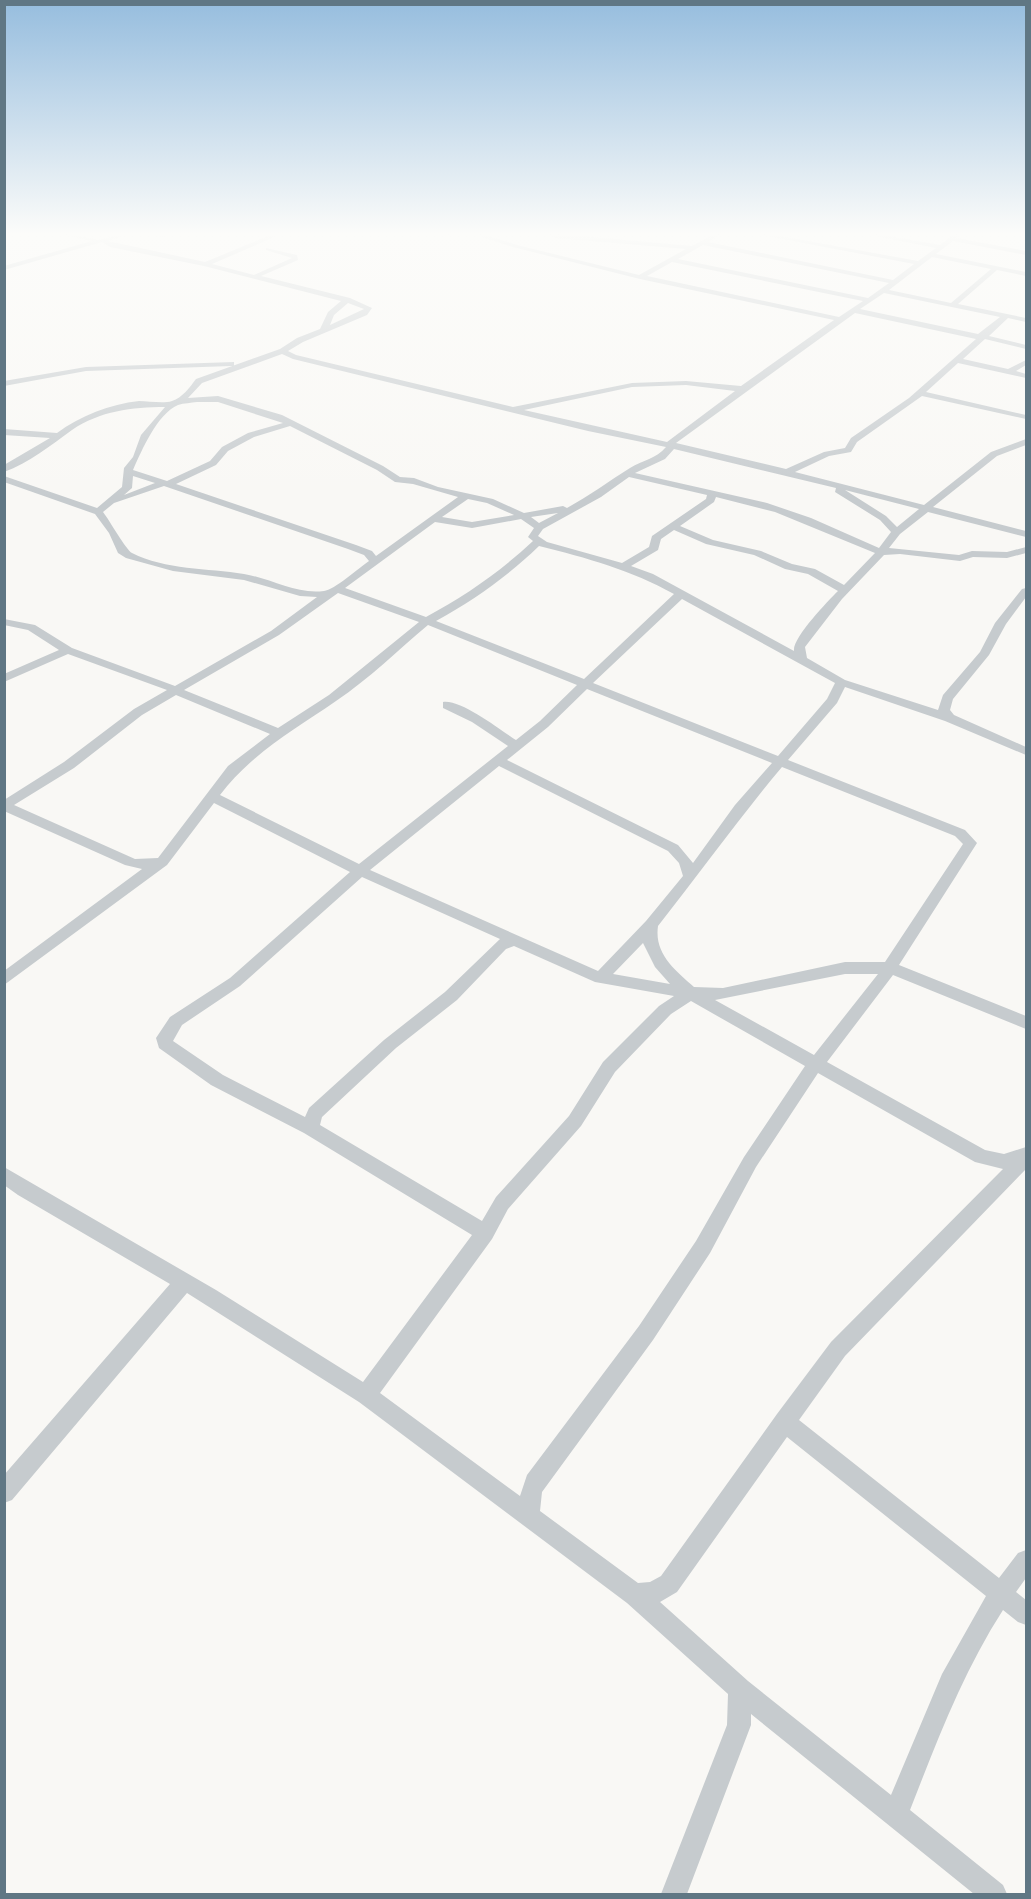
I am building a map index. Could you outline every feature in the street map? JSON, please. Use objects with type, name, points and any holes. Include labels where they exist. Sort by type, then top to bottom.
[{"type":"street","points":[[323,331],[328,321]]},
{"type":"street","points":[[98,512],[127,488],[128,471],[137,457],[148,430],[172,404],[191,392],[199,381],[283,351],[347,321]]},
{"type":"street","points":[[838,321],[672,441],[662,457],[628,474],[576,507],[538,527],[533,534],[538,542],[603,559],[649,576],[841,682],[949,718],[1026,751]]},
{"type":"street","points":[[905,321],[1026,347]]},
{"type":"street","points":[[787,472],[827,454],[848,450],[858,437],[895,414],[921,393],[1000,321]]},
{"type":"street","points":[[283,351],[299,359],[787,472],[832,486],[1026,534]]},
{"type":"street","points":[[4,386],[101,368],[243,364],[299,359]]},
{"type":"street","points":[[957,360],[1026,376]]},
{"type":"street","points":[[983,366],[1024,362]]},
{"type":"street","points":[[1009,372],[1024,362]]},
{"type":"street","points":[[513,409],[632,385],[686,383],[743,389]]},
{"type":"street","points":[[921,393],[1026,417]]},
{"type":"street","points":[[4,469],[70,428],[118,407],[218,399],[261,411],[291,423],[380,468],[397,480],[467,495],[512,509],[538,527]]},
{"type":"street","points":[[110,501],[167,484],[213,463],[225,449],[250,435],[291,423]]},
{"type":"street","points":[[4,432],[58,436]]},
{"type":"street","points":[[801,658],[799,647],[802,640],[896,532],[927,510],[994,454],[1026,442]]},
{"type":"street","points":[[1008,450],[1026,455]]},
{"type":"street","points":[[128,471],[352,547],[368,553],[375,562]]},
{"type":"street","points":[[628,474],[675,488],[732,496],[778,509],[880,552],[900,550],[960,558],[972,554],[1007,555],[1026,550]]},
{"type":"street","points":[[4,479],[98,512],[114,533],[122,551],[130,556],[173,568],[245,577],[300,594],[334,592],[427,621],[960,833],[969,839],[966,851],[890,968],[814,1065],[750,1162],[703,1247],[652,1323],[535,1483],[531,1490],[528,1516]]},
{"type":"street","points":[[832,486],[883,518],[896,532]]},
{"type":"street","points":[[4,806],[69,765],[138,712],[275,633],[467,495]]},
{"type":"street","points":[[622,567],[654,548],[655,540],[711,500],[712,495]]},
{"type":"street","points":[[433,519],[467,525],[576,507]]},
{"type":"street","points":[[672,526],[711,542],[763,555],[782,564],[811,571],[846,591]]},
{"type":"street","points":[[4,979],[162,862],[233,769],[279,733],[333,698],[427,621],[460,603],[508,570],[538,542]]},
{"type":"street","points":[[949,718],[944,710],[947,698],[985,653],[1001,623],[1026,591]]},
{"type":"street","points":[[485,1233],[310,1128],[208,1074],[171,1049],[165,1044],[164,1038],[176,1022],[235,982],[361,871],[544,724],[584,683],[680,595]]},
{"type":"street","points":[[4,622],[31,627],[68,650],[121,667],[279,733]]},
{"type":"street","points":[[5,679],[68,650]]},
{"type":"street","points":[[600,978],[651,925],[716,844],[740,808],[833,700],[841,682]]},
{"type":"street","points":[[447,705],[476,719],[516,746]]},
{"type":"street","points":[[498,760],[673,848],[686,861],[689,875]]},
{"type":"street","points":[[211,796],[361,871],[600,978],[690,993],[723,994],[845,968],[890,968],[992,1007],[1026,1023]]},
{"type":"street","points":[[4,806],[130,862],[140,865],[162,862]]},
{"type":"street","points":[[673,848],[695,851],[716,844]]},
{"type":"street","points":[[651,925],[648,940],[650,947],[662,966],[690,993],[814,1065],[981,1157],[1004,1162],[1026,1156]]},
{"type":"street","points":[[310,1128],[315,1113],[390,1044],[451,996],[501,945],[513,940]]},
{"type":"street","points":[[366,1395],[485,1233],[502,1203],[576,1121],[609,1067],[621,1052],[665,1010],[690,993]]},
{"type":"street","points":[[635,1595],[653,1593],[669,1584],[784,1421],[838,1349],[858,1326],[884,1305],[1026,1156]]},
{"type":"street","points":[[4,1174],[24,1189],[184,1282],[366,1395],[635,1595],[740,1689],[994,1894]]},
{"type":"street","points":[[4,1492],[184,1282]]},
{"type":"street","points":[[784,1421],[1026,1614]]},
{"type":"street","points":[[895,1815],[947,1686],[1000,1593],[1026,1561]]},
{"type":"street","points":[[674,1894],[739,1725],[740,1689]]}]
